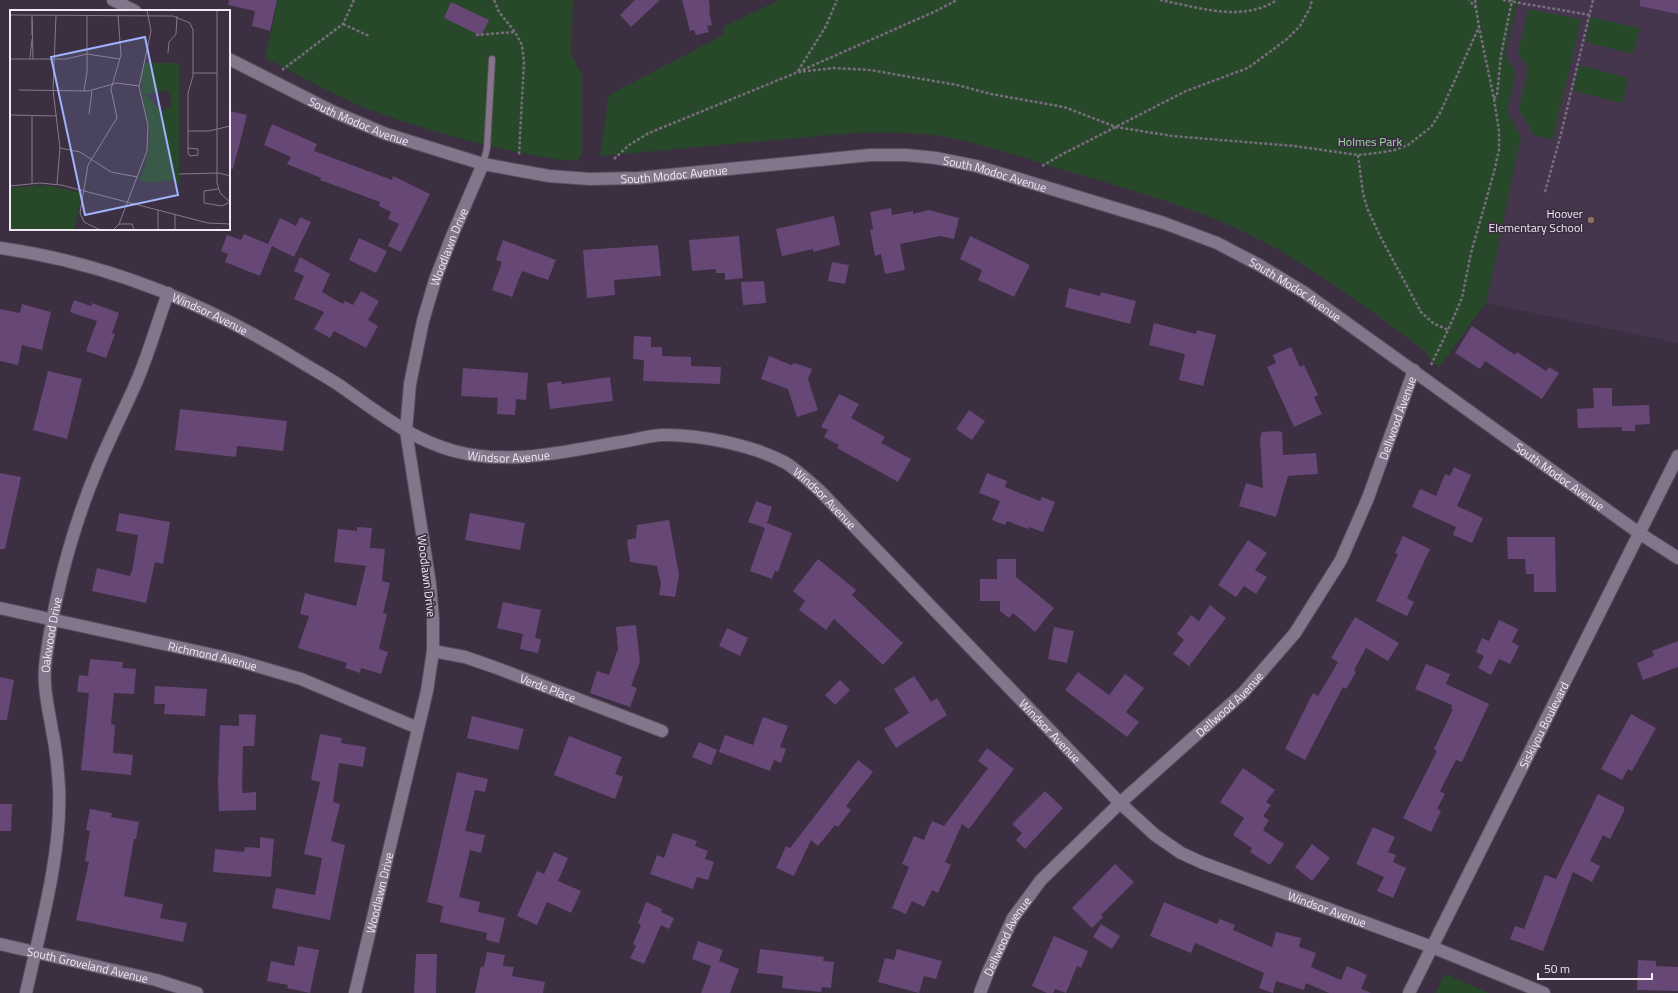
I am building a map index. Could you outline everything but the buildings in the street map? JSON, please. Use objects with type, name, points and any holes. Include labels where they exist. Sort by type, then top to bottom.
[{"type":"street","points":[[113,0],[133,10]]},
{"type":"street","name":"South Modoc Avenue","points":[[230,60],[334,112],[386,134],[484,164],[549,176],[590,179],[638,178],[870,155],[906,155],[936,158],[976,166],[1164,223],[1217,243],[1259,265],[1305,292],[1640,533],[1678,558]]},
{"type":"street","name":"Woodlawn Drive","points":[[355,993],[427,691],[433,651],[430,584],[406,431],[410,384],[423,321],[435,280],[452,236],[484,164]]},
{"type":"street","name":"Windsor Avenue","points":[[0,248],[83,265],[127,278],[168,293],[211,312],[262,338],[338,385],[406,431],[432,443],[455,451],[498,457],[522,457],[659,436],[688,436],[715,440],[768,455],[785,463],[802,474],[820,491],[1120,803],[1155,835],[1180,853],[1432,947],[1544,993]]},
{"type":"street","name":"Oakwood Drive","points":[[26,993],[49,886],[56,841],[59,790],[52,730],[46,704],[45,684],[46,661],[52,618],[80,517],[97,469],[139,374],[168,293]]},
{"type":"street","name":"Dellwood Avenue","points":[[980,993],[1013,918],[1026,898],[1041,880],[1120,803],[1243,692],[1296,633],[1341,560],[1368,498],[1414,370]]},
{"type":"street","name":"Siskiyou Boulevard","points":[[1409,993],[1678,456]]},
{"type":"street","name":"Richmond Avenue","points":[[0,608],[52,618],[232,659],[301,679],[418,728]]},
{"type":"street","name":"Verde Place","points":[[433,651],[465,657],[494,667],[662,731]]},
{"type":"street","name":"South Groveland Avenue","points":[[0,944],[156,980],[197,993]]},
{"type":"lane","points":[[484,164],[487,148],[492,59]]},
{"type":"path","points":[[275,83],[282,70],[343,24],[354,0]]},
{"type":"path","points":[[494,0],[499,12],[515,32],[522,45],[524,62],[519,155]]},
{"type":"path","points":[[798,72],[826,26],[837,0]]},
{"type":"path","points":[[614,159],[629,145],[649,133],[798,72],[936,11],[957,0]]},
{"type":"path","points":[[1160,0],[1229,12],[1246,12],[1266,8],[1277,0]]},
{"type":"path","points":[[1042,166],[1186,91],[1248,68],[1287,39],[1300,26],[1310,8],[1312,0]]},
{"type":"path","points":[[1468,0],[1476,8]]},
{"type":"path","points":[[1431,365],[1462,298],[1471,253],[1499,150],[1499,131],[1494,98],[1479,27],[1475,0]]},
{"type":"path","points":[[1503,0],[1590,15]]},
{"type":"path","points":[[1544,192],[1561,134],[1593,0]]},
{"type":"path","points":[[1494,98],[1496,95],[1501,55],[1512,1]]},
{"type":"path","points":[[343,24],[369,36]]},
{"type":"path","points":[[798,72],[834,68],[870,70],[957,84],[991,94],[1064,107],[1116,127],[1172,136],[1294,146],[1358,155],[1395,150],[1408,145],[1431,127],[1440,113],[1479,27]]},
{"type":"path","points":[[476,35],[515,32]]},
{"type":"path","points":[[1358,155],[1363,193],[1367,208],[1381,238],[1421,312],[1432,323],[1448,330]]},
{"type":"shaded area","name":"Hoover Elementary School","points":[[1518,0],[1678,0],[1678,343],[1486,303],[1521,137],[1507,111],[1515,72],[1505,54]]},
{"type":"green space","points":[[278,0],[573,0],[571,55],[582,74],[582,155],[577,161],[547,158],[483,144],[433,131],[384,115],[329,91],[265,58]]},
{"type":"green space","name":"Holmes Park","points":[[779,0],[1518,0],[1505,54],[1515,72],[1507,111],[1521,137],[1486,303],[1439,367],[1431,361],[1426,352],[1342,290],[1277,249],[1231,226],[1183,207],[1135,191],[986,147],[940,136],[875,132],[853,133],[600,156],[609,95],[725,34],[723,27]]},
{"type":"green space","points":[[1528,9],[1581,19],[1553,139],[1534,136],[1519,109],[1528,70],[1518,52]]},
{"type":"green space","points":[[1591,17],[1640,28],[1633,54],[1585,42]]},
{"type":"green space","points":[[1579,65],[1628,78],[1622,103],[1573,91]]},
{"type":"green space","points":[[1445,974],[1489,993],[1436,993]]},
{"type":"place","name":"Hoover Elementary School","points":[[1591,220]]}]
